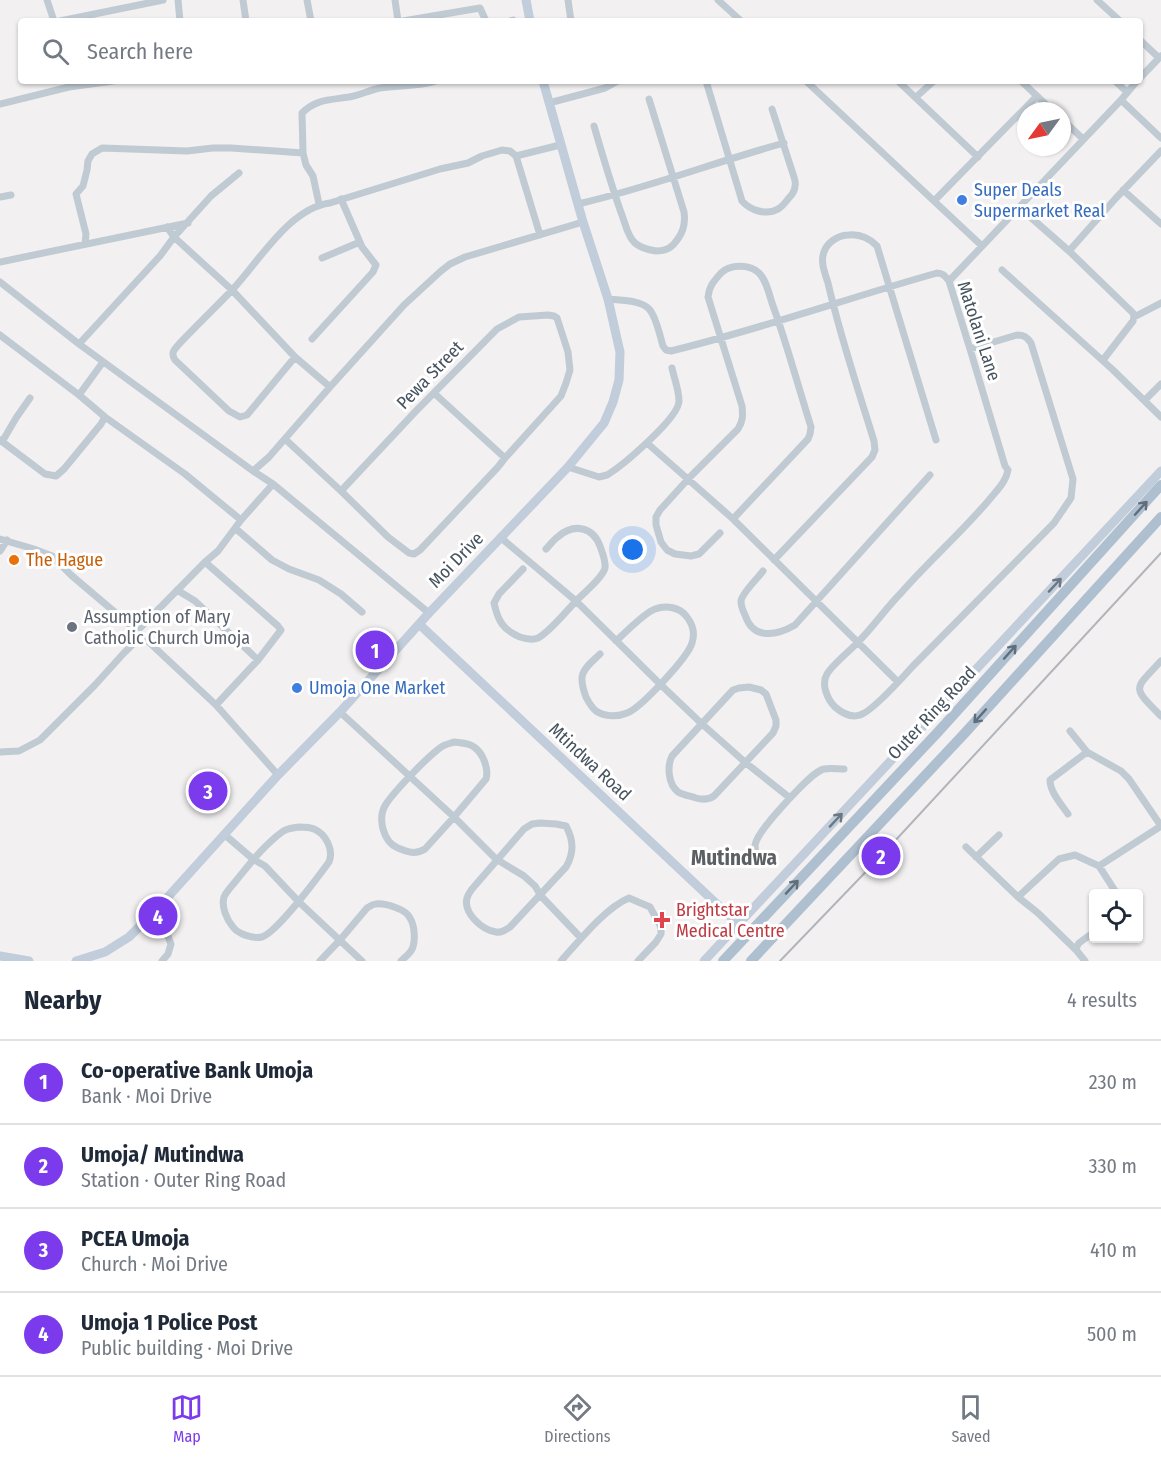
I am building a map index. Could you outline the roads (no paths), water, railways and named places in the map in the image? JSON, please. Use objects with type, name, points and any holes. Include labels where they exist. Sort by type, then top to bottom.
[{"type":"main road","name":"Outer Ring Road","points":[[723,961],[938,732],[1161,485]]},
{"type":"main road","name":"Outer Ring Road","points":[[751,961],[964,734],[1161,517]]},
{"type":"street","points":[[47,0],[53,18]]},
{"type":"street","points":[[75,18],[163,0]]},
{"type":"street","points":[[178,0],[180,18]]},
{"type":"street","points":[[243,0],[246,18]]},
{"type":"street","points":[[307,0],[310,18]]},
{"type":"street","points":[[395,0],[399,18]]},
{"type":"street","points":[[526,0],[529,18]]},
{"type":"street","points":[[568,0],[570,18]]},
{"type":"street","points":[[718,0],[738,18]]},
{"type":"street","points":[[1097,0],[1117,18]]},
{"type":"street","points":[[414,18],[479,4],[485,18]]},
{"type":"street","points":[[1143,43],[1160,57],[1143,76]]},
{"type":"street","points":[[0,104],[68,84]]},
{"type":"street","points":[[320,204],[314,176],[306,165],[303,153],[302,113],[310,105],[324,100],[395,86],[427,84]]},
{"type":"street","name":"Moi Drive","points":[[76,961],[105,952],[129,937],[157,909],[278,775],[568,467],[604,423],[619,380],[620,352],[608,299],[560,145],[544,84]]},
{"type":"street","points":[[549,103],[612,84]]},
{"type":"street","points":[[707,84],[742,201],[747,207],[756,211],[775,211],[781,208],[795,188],[794,177],[772,109]]},
{"type":"street","points":[[809,84],[982,246]]},
{"type":"street","points":[[901,84],[978,157]]},
{"type":"street","points":[[916,97],[931,84]]},
{"type":"street","points":[[1024,84],[1043,102]]},
{"type":"street","points":[[1118,84],[1127,92]]},
{"type":"street","points":[[949,281],[1135,84]]},
{"type":"street","points":[[934,201],[1037,96]]},
{"type":"street","points":[[594,126],[629,235],[634,242],[645,249],[666,250],[679,238],[686,222],[649,99]]},
{"type":"street","points":[[1121,100],[1161,138]]},
{"type":"street","points":[[1071,128],[1083,139]]},
{"type":"street","points":[[578,204],[615,196],[730,158],[784,143]]},
{"type":"street","points":[[516,156],[560,145]]},
{"type":"street","points":[[85,244],[86,234],[76,194],[83,186],[88,161],[92,154],[102,148],[187,151],[231,148],[303,153]]},
{"type":"street","points":[[295,357],[247,415],[240,417],[229,411],[175,360],[173,352],[232,290],[291,222],[320,204],[468,163],[502,150],[510,151],[516,156],[540,234]]},
{"type":"street","points":[[1069,251],[1161,151]]},
{"type":"street","points":[[79,344],[219,188],[238,173]]},
{"type":"street","points":[[1124,190],[1161,224]]},
{"type":"street","points":[[0,197],[11,195]]},
{"type":"street","points":[[312,339],[376,265],[360,242],[341,199]]},
{"type":"street","points":[[1019,207],[1069,251],[1132,312],[1134,317]]},
{"type":"street","points":[[0,262],[188,222]]},
{"type":"street","points":[[253,471],[269,458],[404,306],[450,264],[465,257],[583,222]]},
{"type":"street","points":[[167,227],[174,237],[232,290],[295,357],[330,387]]},
{"type":"street","points":[[774,560],[872,457],[875,450],[832,304],[822,260],[824,250],[841,235],[853,234],[869,238],[877,246],[936,440]]},
{"type":"street","points":[[322,258],[360,242]]},
{"type":"street","points":[[720,533],[699,554],[692,556],[675,554],[667,550],[661,542],[656,517],[688,478],[738,429],[742,422],[742,406],[708,297],[708,289],[725,270],[731,266],[740,266],[755,270],[760,274],[778,320],[811,427],[805,444],[733,519]]},
{"type":"street","points":[[1002,270],[1103,360],[1161,417]]},
{"type":"street","name":"Matolani Lane","points":[[608,299],[640,304],[649,309],[663,346],[666,350],[671,351],[722,339],[890,286],[937,273],[945,275],[949,281],[1008,470],[1005,480],[979,511],[900,593],[859,642]]},
{"type":"street","points":[[0,282],[103,362],[273,484],[429,613]]},
{"type":"street","points":[[1103,360],[1134,317],[1161,303]]},
{"type":"street","name":"Pewa Street","points":[[342,491],[497,329],[519,317],[554,316],[557,318],[568,352],[570,370],[566,383],[561,396],[505,458]]},
{"type":"street","points":[[0,335],[105,417],[185,474],[241,520]]},
{"type":"street","points":[[859,642],[828,673],[825,680],[825,688],[833,706],[850,716],[859,716],[867,712],[1054,523],[1071,498],[1073,479],[1028,339],[1024,335],[1017,335],[970,349]]},
{"type":"street","points":[[79,395],[103,362]]},
{"type":"street","points":[[568,467],[599,477],[607,475],[647,443],[677,408],[679,401],[672,368]]},
{"type":"street","points":[[1144,400],[1161,384]]},
{"type":"street","points":[[285,439],[388,537],[409,553],[414,554],[505,458],[434,393]]},
{"type":"street","points":[[30,398],[1,441],[45,474],[56,476],[64,469],[105,417]]},
{"type":"street","points":[[647,443],[733,519],[898,681]]},
{"type":"street","points":[[704,961],[1161,471]]},
{"type":"street","points":[[763,571],[744,595],[741,601],[742,610],[747,622],[754,630],[774,634],[786,631],[795,625],[930,475]]},
{"type":"street","points":[[0,752],[19,751],[40,740],[95,685],[177,590],[218,551],[241,520],[273,484]]},
{"type":"street","points":[[235,528],[272,560],[319,580],[362,612]]},
{"type":"street","points":[[523,569],[499,594],[494,603],[501,624],[510,633],[536,639],[545,633],[600,577],[605,568],[597,539],[592,532],[583,529],[568,531],[560,535],[546,549]]},
{"type":"street","points":[[500,537],[576,601],[702,724],[790,798]]},
{"type":"street","points":[[0,551],[4,540],[52,556],[140,633],[216,705],[278,775]]},
{"type":"street","points":[[205,562],[281,630],[258,660],[216,705]]},
{"type":"street","points":[[177,590],[195,601],[258,660]]},
{"type":"street","points":[[600,654],[586,667],[581,683],[589,704],[594,710],[601,715],[618,716],[628,713],[660,684],[691,646],[694,635],[689,620],[682,610],[668,607],[654,609],[616,641]]},
{"type":"street","name":"Mtindwa Road","points":[[419,624],[738,924]]},
{"type":"street","points":[[1161,661],[1140,683],[1139,688],[1140,694],[1161,716]]},
{"type":"street","points":[[749,687],[766,694],[776,726],[773,733],[746,763],[714,796],[704,800],[678,792],[668,772],[672,756],[733,690],[749,687]]},
{"type":"street","points":[[339,712],[454,817],[496,859],[524,876],[535,886],[541,896],[581,938]]},
{"type":"street","points":[[1070,731],[1087,752],[1121,771],[1137,789],[1161,826],[1100,866]]},
{"type":"street","points":[[454,742],[474,746],[481,754],[488,773],[486,779],[454,817],[425,849],[414,853],[392,846],[386,838],[382,824],[382,814],[386,805],[410,776],[438,750],[454,742]]},
{"type":"street","points":[[1068,814],[1051,789],[1050,780],[1087,752]]},
{"type":"street","points":[[757,859],[755,846],[757,840],[801,785],[818,771],[829,768],[844,769]]},
{"type":"street","points":[[532,824],[566,826],[572,838],[571,859],[541,896],[503,932],[495,932],[473,919],[466,899],[496,859],[519,834],[532,824]]},
{"type":"street","points":[[299,826],[312,828],[322,834],[332,856],[330,862],[299,902],[261,937],[249,936],[236,931],[228,921],[223,905],[224,896],[253,859],[282,832],[299,826]]},
{"type":"street","points":[[225,834],[253,859],[265,866],[299,902],[362,961]]},
{"type":"street","points":[[976,857],[999,835]]},
{"type":"street","points":[[966,847],[1038,913],[1085,961]]},
{"type":"street","points":[[1018,897],[1059,859],[1075,855],[1100,866],[1114,889]]},
{"type":"street","points":[[561,961],[581,938],[609,912],[629,898],[650,907],[661,927],[661,934],[656,942],[638,961]]},
{"type":"street","points":[[320,961],[368,908],[377,904],[396,908],[411,918],[414,942],[411,951],[401,961]]},
{"type":"street","points":[[157,909],[171,944],[168,954],[162,961]]},
{"type":"street","points":[[1077,951],[1079,943],[1089,936]]},
{"type":"street","points":[[0,956],[29,961]]},
{"type":"railway","points":[[780,961],[881,856],[1161,553]]},
{"type":"place","name":"Super Deals Supermarket Real","points":[[962,200]]},
{"type":"place","name":"The Hague","points":[[14,560]]},
{"type":"place","name":"Assumption of Mary Catholic Church Umoja","points":[[72,627]]},
{"type":"place","name":"Co-operative Bank Umoja","points":[[375,650]]},
{"type":"place","name":"Umoja One Market","points":[[297,688]]},
{"type":"place","name":"PCEA Umoja","points":[[208,791]]},
{"type":"place","name":"Umoja/ Mutindwa","points":[[881,856]]},
{"type":"place","name":"Umoja 1 Police Post","points":[[158,916]]},
{"type":"place","name":"Brightstar Medical Centre","points":[[662,920]]},
{"type":"district","name":"Mutindwa","points":[[734,858]]}]
